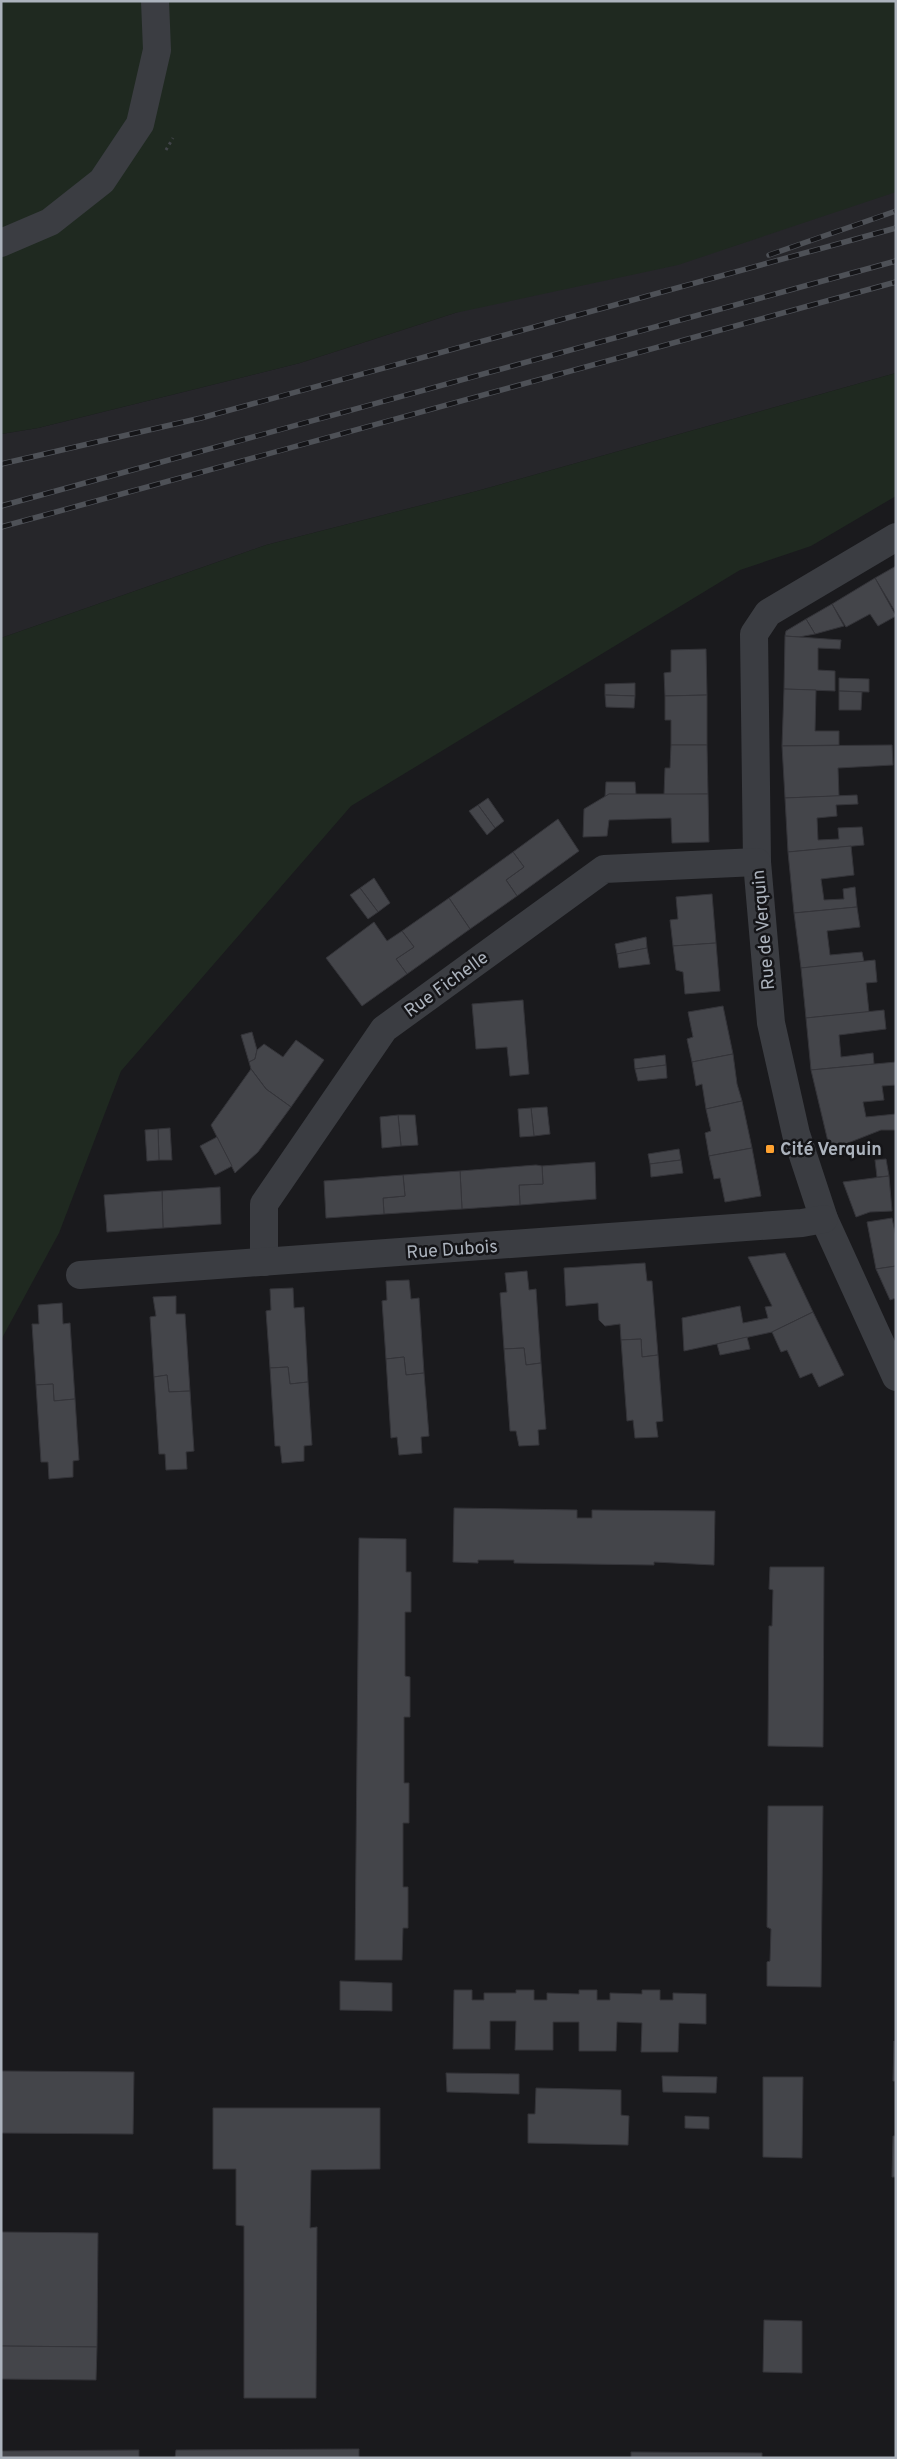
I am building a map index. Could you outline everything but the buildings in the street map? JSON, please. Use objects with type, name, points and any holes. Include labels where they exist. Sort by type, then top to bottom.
[{"type":"street","points":[[1,243],[50,222],[102,181],[140,124],[157,50],[155,1]]},
{"type":"street","name":"Rue de Verquin","points":[[896,537],[768,614],[754,634],[757,862],[772,1023],[796,1134],[824,1220],[896,1377]]},
{"type":"street","name":"Rue Fichelle","points":[[264,1262],[264,1204],[384,1029],[604,869],[757,862]]},
{"type":"street","name":"Rue Dubois","points":[[80,1275],[824,1220]]},
{"type":"shaded area","points":[[896,163],[896,373],[477,491],[266,545],[1,638],[1,434],[38,428],[300,363],[455,313]]},
{"type":"green space","points":[[1,1],[896,1],[896,192],[678,265],[455,313],[300,363],[38,428],[1,434]]},
{"type":"green space","points":[[896,373],[896,496],[811,546],[740,570],[351,806],[121,1071],[59,1233],[1,1340],[1,638],[266,545],[477,491]]},
{"type":"railway","points":[[769,255],[896,211]]},
{"type":"railway","points":[[1,464],[201,418],[896,228]]},
{"type":"railway","points":[[1,506],[896,261]]},
{"type":"railway","points":[[1,527],[896,282]]},
{"type":"place","name":"Cité Verquin","points":[[770,1149]]}]
